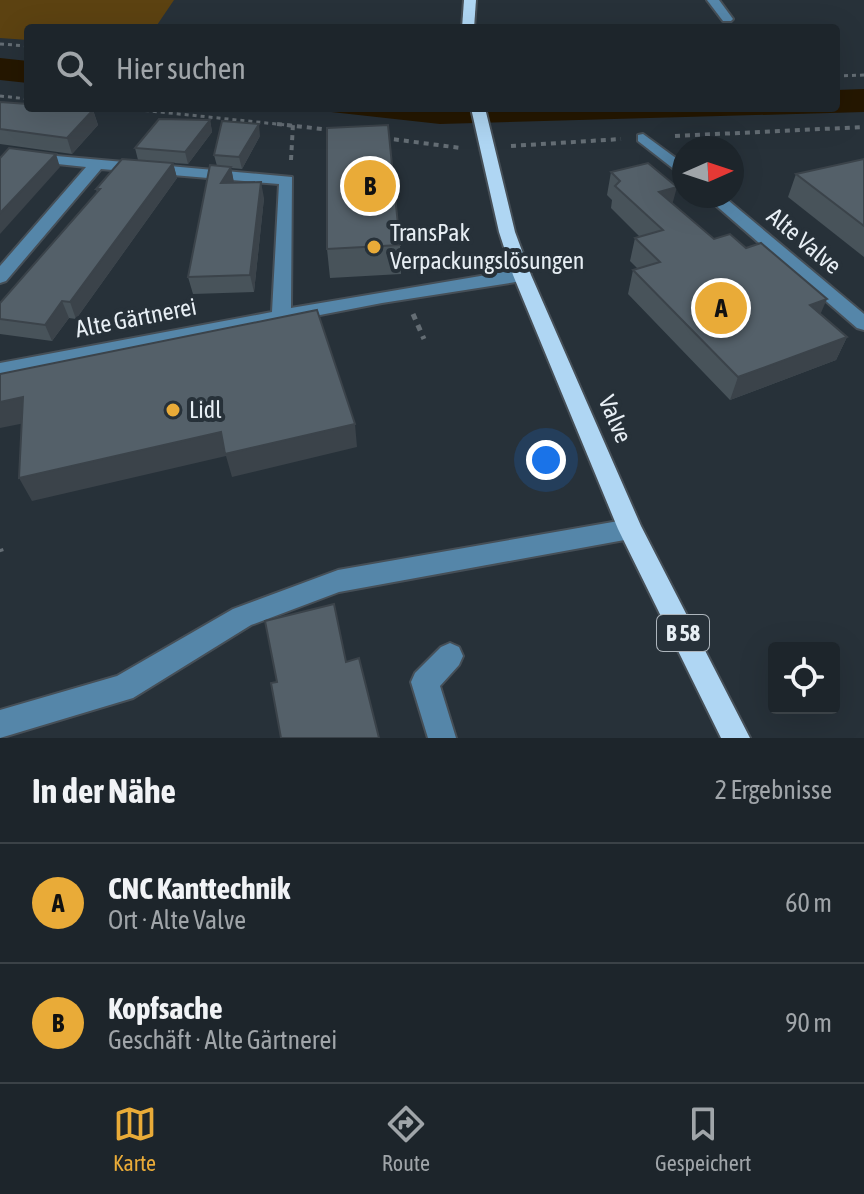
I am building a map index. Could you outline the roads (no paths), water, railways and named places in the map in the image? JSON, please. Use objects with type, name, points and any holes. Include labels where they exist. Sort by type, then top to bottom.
[{"type":"main road","points":[[468,24],[470,0]]},
{"type":"main road","name":"Valve","points":[[479,112],[507,232],[522,275],[630,529],[736,738]]},
{"type":"street","points":[[713,0],[727,19]]},
{"type":"street","points":[[643,138],[672,162]]},
{"type":"street","points":[[19,156],[287,180],[281,316]]},
{"type":"street","points":[[0,277],[97,164]]},
{"type":"street","name":"Alte Valve","points":[[727,208],[864,324]]},
{"type":"street","name":"Alte Gärtnerei","points":[[0,370],[281,316],[522,275]]},
{"type":"street","points":[[0,724],[123,688],[242,617],[338,581],[630,529]]},
{"type":"street","points":[[442,738],[425,682],[450,656]]},
{"type":"place","name":"Kopfsache","points":[[370,186]]},
{"type":"place","name":"TransPak Verpackungslösungen","points":[[374,247]]},
{"type":"place","name":"CNC Kanttechnik","points":[[721,308]]},
{"type":"place","name":"Lidl","points":[[173,410]]}]
